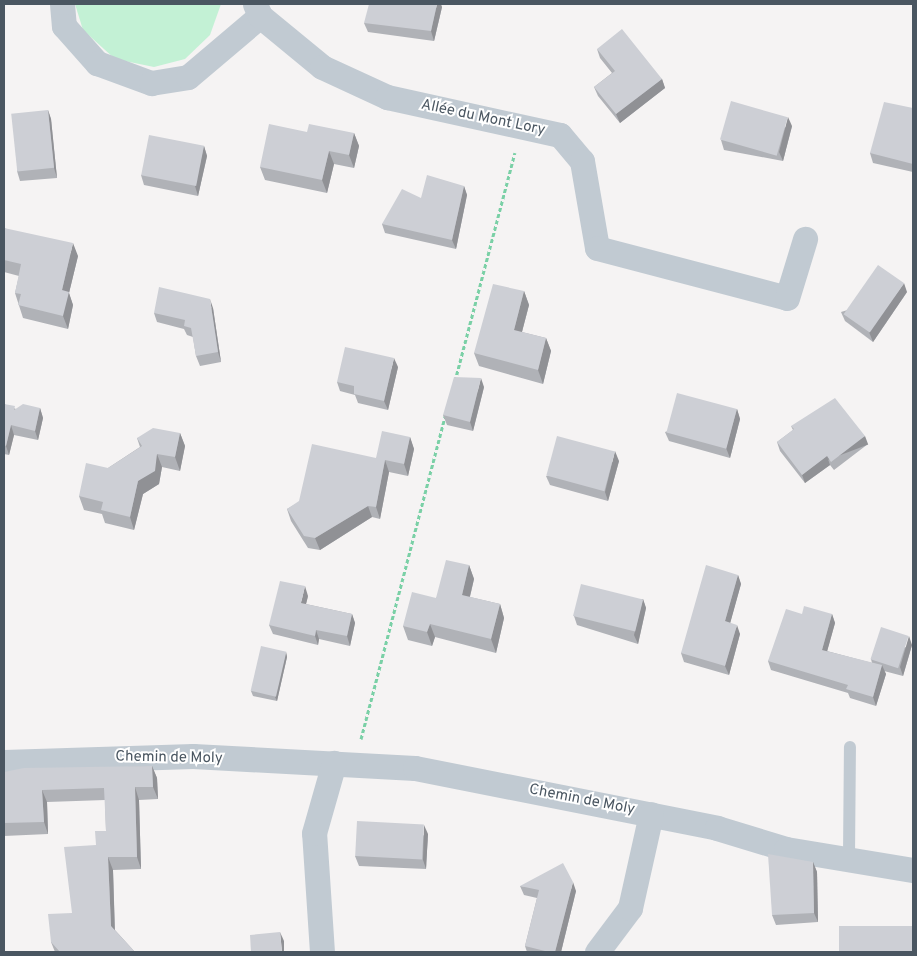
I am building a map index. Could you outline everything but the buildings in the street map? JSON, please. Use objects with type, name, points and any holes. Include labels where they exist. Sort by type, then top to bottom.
[{"type":"street","name":"Allée du Mont Lory","points":[[62,4],[64,26],[97,64],[151,83],[188,77],[258,10],[322,67],[387,97],[522,125],[560,135],[582,161],[597,248],[787,298],[805,239]]},
{"type":"street","name":"Chemin de Moly","points":[[4,762],[193,756],[344,763],[424,770],[651,814],[786,849],[849,856],[913,870]]},
{"type":"street","points":[[322,952],[314,832],[344,763]]},
{"type":"street","name":"Chemin de Moly","points":[[597,952],[630,908],[651,814]]},
{"type":"lane","points":[[849,856],[850,747]]},
{"type":"path","points":[[454,386],[522,125]]},
{"type":"path","points":[[344,763],[448,405]]},
{"type":"green space","points":[[75,4],[221,4],[210,35],[185,59],[154,67],[115,59],[83,30]]}]
